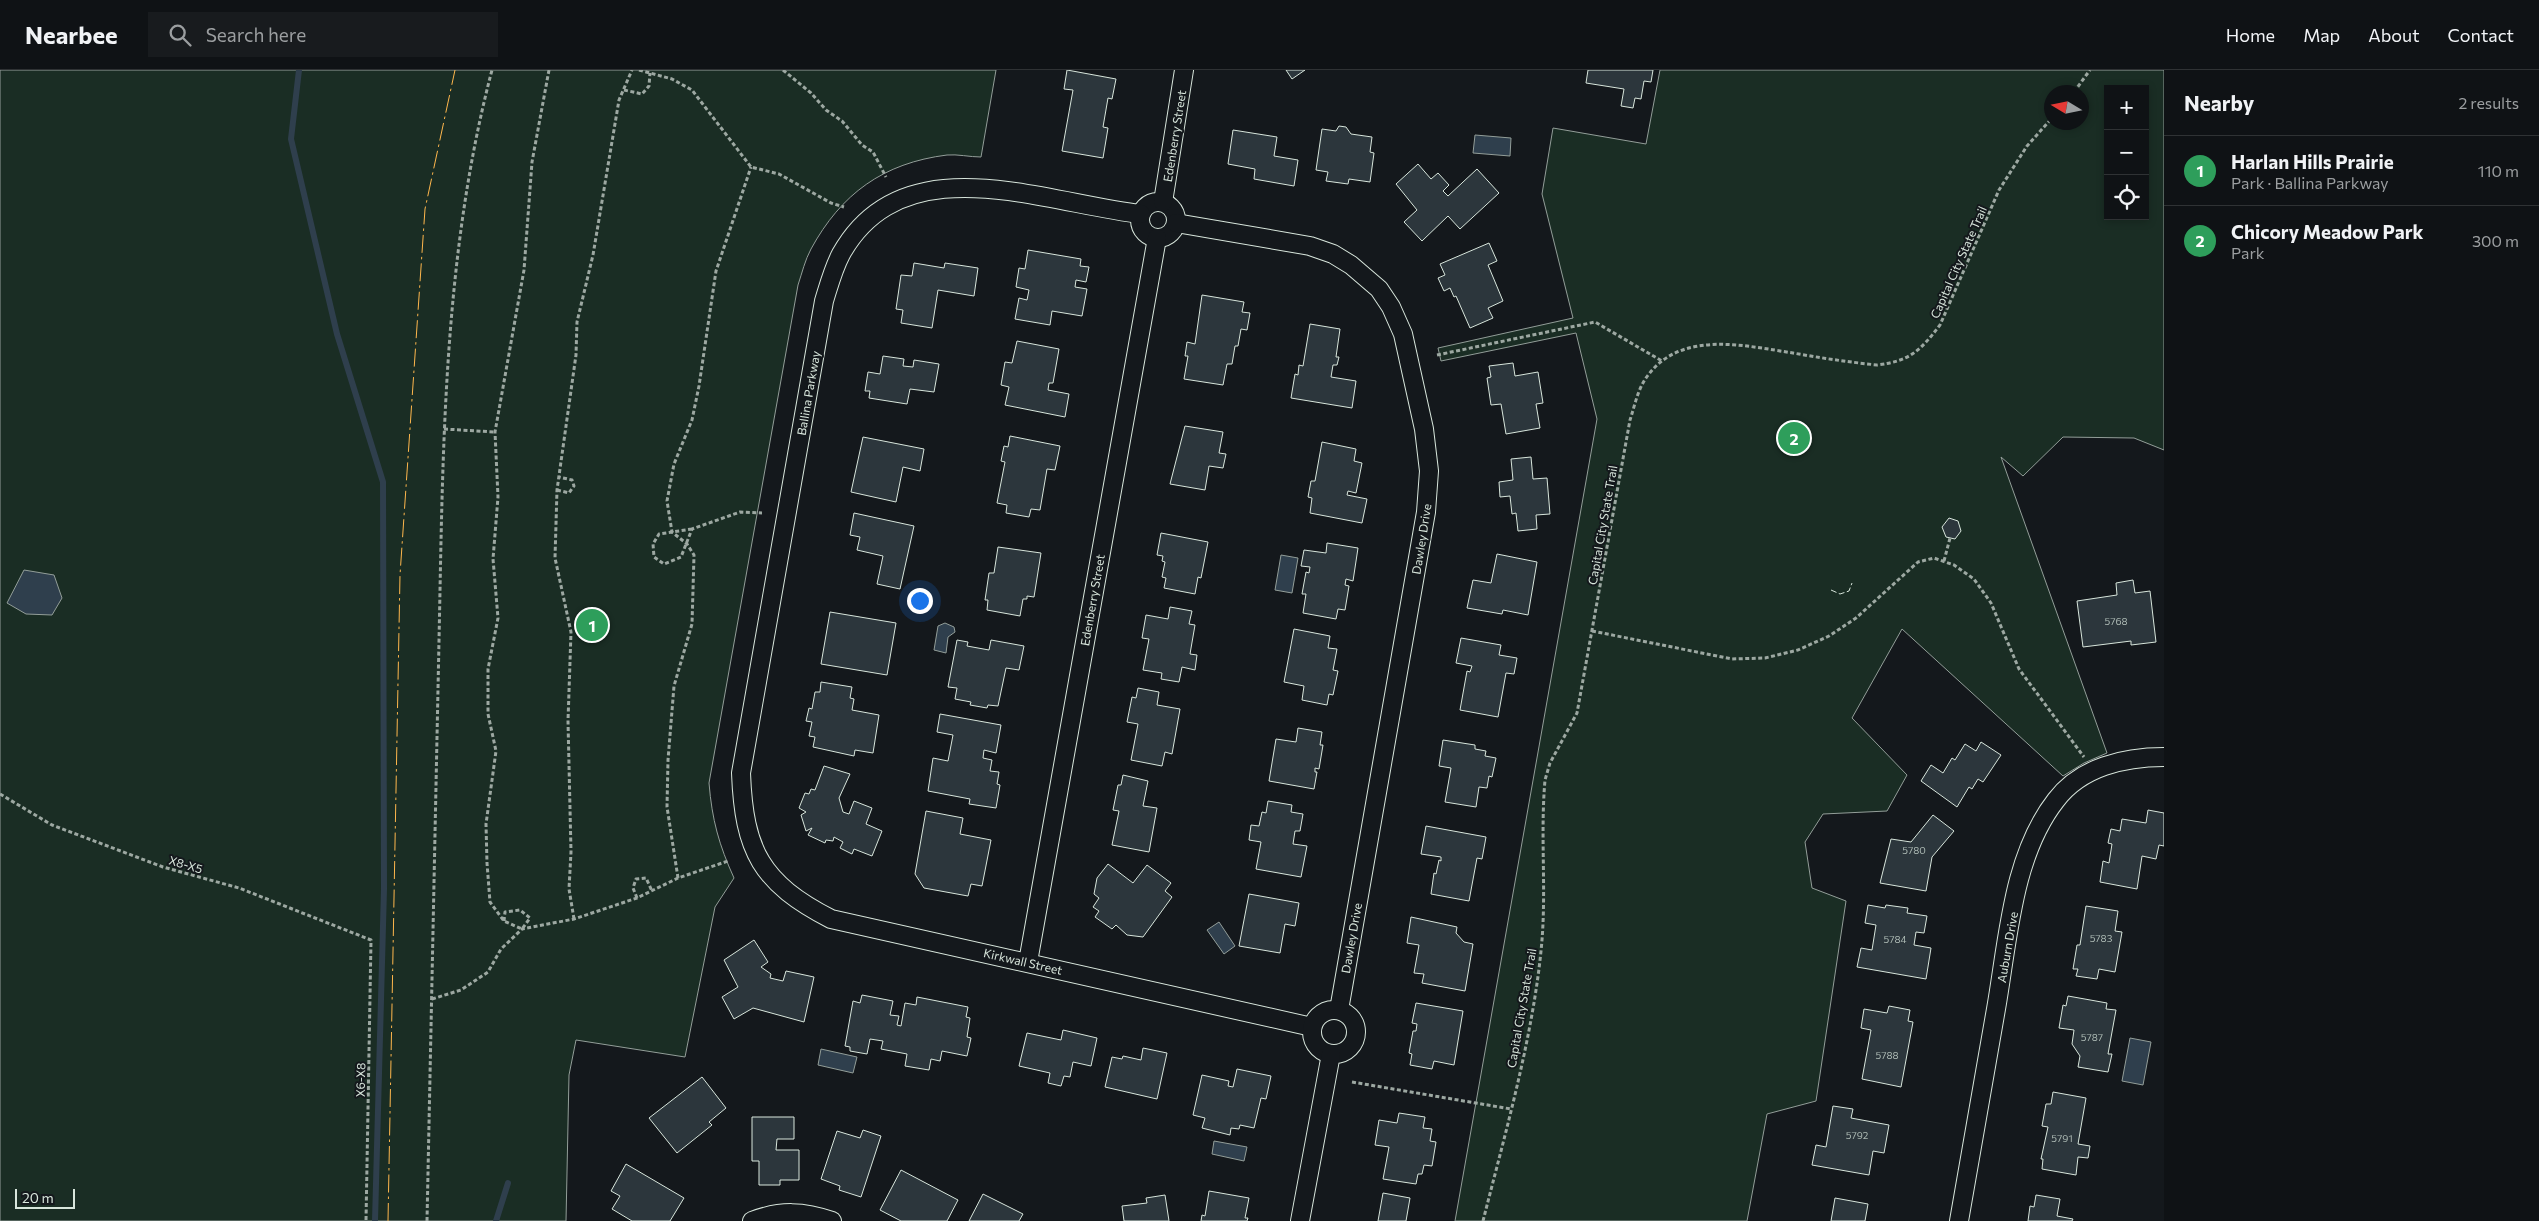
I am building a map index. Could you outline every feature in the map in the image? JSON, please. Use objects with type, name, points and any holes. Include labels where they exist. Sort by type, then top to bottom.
[{"type":"street","name":"Edenberry Street","points":[[1163,202],[1184,70]]},
{"type":"street","name":"Ballina Parkway","points":[[756,856],[743,813],[741,773],[824,301],[840,256],[863,225],[884,207],[911,195],[946,187],[974,187],[1141,214]]},
{"type":"street","points":[[1163,202],[1175,212],[1176,223],[1172,232],[1157,238],[1143,230],[1141,214],[1147,205],[1163,202]]},
{"type":"street","name":"Dawley Drive","points":[[1176,223],[1310,246],[1333,254],[1369,278],[1391,307],[1403,334],[1424,428],[1429,471],[1426,512],[1339,1010]]},
{"type":"street","name":"Edenberry Street","points":[[1028,962],[1157,238]]},
{"type":"street","name":"Auburn Drive","points":[[1959,1221],[2014,906],[2030,842],[2057,798],[2094,770],[2112,762],[2164,757]]},
{"type":"street","name":"Kirkwall Street","points":[[756,856],[780,887],[802,904],[831,919],[1312,1027]]},
{"type":"street","points":[[1332,1010],[1339,1010],[1351,1018],[1354,1025],[1354,1039],[1345,1050],[1331,1054],[1316,1045],[1312,1027],[1319,1015],[1332,1010]]},
{"type":"street","points":[[1300,1221],[1331,1054]]},
{"type":"street","points":[[752,1221],[789,1212],[813,1214],[832,1221]]},
{"type":"path","points":[[426,1221],[444,429],[456,268],[470,179],[492,70]]},
{"type":"path","points":[[549,70],[532,162],[524,270],[495,432],[498,497],[493,559],[498,618],[488,669],[488,714],[496,751],[486,824],[490,902],[504,920],[522,930],[574,919],[637,898],[678,878],[728,861]]},
{"type":"path","points":[[574,919],[569,889],[571,852],[568,721],[570,632],[555,558],[557,490],[576,355],[576,322],[593,255],[619,100],[632,70]]},
{"type":"path","points":[[639,70],[672,79],[692,90],[751,167],[779,174],[831,203],[844,207]]},
{"type":"path","points":[[783,70],[811,93],[826,110],[842,121],[862,145],[874,152],[886,177]]},
{"type":"path","points":[[2079,85],[2090,70]]},
{"type":"path","points":[[624,90],[642,94],[649,86],[650,73]]},
{"type":"path","name":"Capital City State Trail","points":[[1483,1221],[1511,1109],[1538,979],[1542,948],[1545,780],[1550,763],[1577,713],[1630,420],[1639,392],[1648,374],[1662,361],[1679,351],[1695,347],[1737,344],[1877,365],[1895,363],[1911,357],[1926,344],[1940,325],[1999,190],[2010,170],[2044,128]]},
{"type":"path","points":[[678,878],[667,807],[668,760],[674,686],[692,624],[694,555],[687,544],[672,532],[667,501],[674,464],[692,420],[699,386],[716,271],[751,167]]},
{"type":"path","points":[[1436,355],[1595,322],[1662,361]]},
{"type":"path","points":[[444,429],[495,432]]},
{"type":"path","points":[[557,490],[569,493],[574,486],[572,480],[559,477]]},
{"type":"path","points":[[692,529],[681,557],[664,564],[654,557],[653,544],[659,534],[692,529],[740,512],[762,513]]},
{"type":"path","points":[[1944,561],[1950,538]]},
{"type":"path","points":[[1592,631],[1732,659],[1765,658],[1798,650],[1829,636],[1856,618],[1918,562],[1934,558],[1954,565],[1974,580],[1991,603],[2019,669],[2094,770]]},
{"type":"path","name":"X8-X5","points":[[0,794],[52,825],[163,867],[239,888],[371,940]]},
{"type":"path","points":[[637,898],[633,888],[636,879],[646,878],[652,891]]},
{"type":"path","points":[[432,999],[461,990],[488,972],[501,949],[522,930],[530,918],[520,910],[505,912],[504,920]]},
{"type":"path","name":"X6-X8","points":[[366,1221],[371,940]]},
{"type":"path","points":[[1352,1082],[1511,1109]]},
{"type":"green space","points":[[0,70],[996,70],[981,157],[947,155],[924,159],[903,165],[866,184],[836,212],[823,229],[805,262],[798,285],[709,783],[717,832],[734,878],[715,907],[685,1057],[576,1040],[569,1075],[566,1221],[0,1221]]},
{"type":"green space","points":[[1660,70],[2164,70],[2164,450],[2134,438],[2063,437],[2023,476],[2001,457],[2107,753],[2084,763],[2063,776],[1902,629],[1852,718],[1907,775],[1887,811],[1823,814],[1805,842],[1812,888],[1846,901],[1816,1101],[1767,1114],[1747,1221],[1455,1221],[1597,419],[1576,333],[1441,361],[1438,348],[1573,318],[1542,194],[1553,128],[1646,144]]},
{"type":"water","points":[[1475,135],[1511,138],[1510,156],[1473,153]]},
{"type":"water","points":[[1281,555],[1298,558],[1292,593],[1275,590]]},
{"type":"water","points":[[24,570],[54,575],[62,598],[52,615],[26,614],[7,603]]},
{"type":"water","points":[[945,623],[954,627],[955,632],[948,637],[946,653],[934,650],[938,626]]},
{"type":"water","points":[[1219,922],[1235,946],[1224,954],[1207,930]]},
{"type":"water","points":[[2130,1038],[2151,1042],[2143,1085],[2122,1081]]},
{"type":"water","points":[[821,1049],[857,1057],[853,1073],[818,1065]]},
{"type":"water","points":[[1214,1141],[1247,1147],[1244,1161],[1212,1154]]},
{"type":"building","points":[[1067,70],[1116,79],[1112,99],[1108,98],[1103,127],[1108,128],[1103,158],[1062,151],[1073,90],[1064,89]]},
{"type":"building","points":[[1286,70],[1305,70],[1292,79]]},
{"type":"building","points":[[1588,70],[1653,70],[1651,82],[1644,81],[1641,99],[1635,98],[1633,108],[1621,106],[1624,89],[1586,83]]},
{"type":"building","points":[[1339,126],[1346,127],[1351,134],[1372,137],[1370,152],[1374,153],[1370,182],[1349,179],[1348,184],[1326,181],[1328,172],[1316,170],[1322,129],[1336,131]]},
{"type":"building","points":[[1233,130],[1277,137],[1274,156],[1298,160],[1294,186],[1254,179],[1255,169],[1228,164]]},
{"type":"building","points":[[1418,164],[1431,179],[1438,173],[1449,185],[1443,191],[1448,196],[1477,169],[1499,193],[1460,229],[1448,216],[1422,241],[1404,222],[1417,210],[1396,184]]},
{"type":"building","points":[[1489,243],[1497,261],[1488,265],[1503,301],[1488,308],[1493,318],[1470,328],[1456,296],[1454,297],[1450,288],[1444,291],[1438,278],[1445,275],[1440,264]]},
{"type":"building","points":[[1028,250],[1081,259],[1080,266],[1089,267],[1086,282],[1076,280],[1075,287],[1087,289],[1082,316],[1052,311],[1050,325],[1015,319],[1019,298],[1027,300],[1029,290],[1016,287],[1019,268],[1025,269]]},
{"type":"building","points":[[914,263],[944,268],[945,263],[978,268],[974,296],[938,290],[932,328],[901,323],[903,310],[896,309],[901,275],[912,276]]},
{"type":"building","points":[[1202,295],[1244,302],[1242,312],[1250,313],[1247,330],[1241,329],[1238,346],[1235,346],[1232,364],[1227,364],[1223,385],[1184,379],[1188,356],[1185,356],[1187,342],[1195,344]]},
{"type":"building","points":[[1310,324],[1340,329],[1336,357],[1339,357],[1337,365],[1333,365],[1331,377],[1356,381],[1352,408],[1291,398],[1295,374],[1298,375],[1299,365],[1303,366]]},
{"type":"building","points":[[1017,341],[1059,349],[1053,383],[1049,383],[1048,390],[1069,394],[1065,417],[1005,405],[1009,387],[1001,385],[1005,362],[1012,363]]},
{"type":"building","points":[[883,356],[904,359],[903,366],[913,367],[914,360],[939,364],[934,392],[910,389],[907,404],[869,398],[870,391],[865,391],[868,372],[880,374]]},
{"type":"building","points":[[1513,363],[1515,376],[1538,372],[1543,403],[1536,404],[1540,428],[1506,434],[1501,404],[1491,405],[1487,378],[1491,377],[1489,366]]},
{"type":"building","points":[[1185,426],[1223,432],[1219,453],[1226,454],[1223,468],[1209,466],[1205,490],[1170,484]]},
{"type":"building","points":[[1010,436],[1060,446],[1055,470],[1047,469],[1040,510],[1031,509],[1029,517],[1006,513],[1007,505],[997,503],[1005,462],[1001,461],[1004,446],[1008,447]]},
{"type":"building","points":[[863,437],[924,449],[920,471],[903,467],[896,502],[851,492]]},
{"type":"building","points":[[1322,442],[1356,449],[1354,461],[1362,463],[1356,493],[1348,491],[1347,495],[1367,499],[1362,523],[1310,513],[1312,498],[1308,497],[1311,481],[1315,481]]},
{"type":"building","points":[[1531,457],[1533,479],[1547,478],[1550,514],[1536,515],[1537,529],[1518,531],[1516,513],[1512,514],[1510,496],[1500,497],[1499,482],[1513,480],[1511,459]]},
{"type":"building","points":[[854,513],[914,526],[900,589],[877,584],[883,556],[857,550],[860,537],[850,535]]},
{"type":"building","points":[[1949,518],[1958,521],[1961,531],[1955,539],[1946,537],[1942,527]]},
{"type":"building","points":[[1161,533],[1208,542],[1201,578],[1198,577],[1195,594],[1164,588],[1166,578],[1162,577],[1165,562],[1162,561],[1163,556],[1157,555]]},
{"type":"building","points":[[1327,543],[1358,548],[1353,581],[1346,579],[1345,585],[1349,586],[1345,610],[1338,609],[1336,619],[1303,613],[1306,594],[1302,594],[1306,572],[1309,573],[1310,567],[1301,566],[1304,550],[1326,553]]},
{"type":"building","points":[[998,547],[1041,553],[1034,597],[1027,596],[1027,599],[1023,599],[1020,616],[987,610],[988,600],[985,600],[989,573],[994,573]]},
{"type":"building","points":[[1497,554],[1537,562],[1528,615],[1503,610],[1502,614],[1467,608],[1473,580],[1491,583]]},
{"type":"building","points":[[2133,580],[2135,593],[2150,591],[2156,642],[2131,645],[2131,641],[2083,647],[2077,601],[2117,595],[2116,583]]},
{"type":"building","points":[[1170,607],[1192,611],[1189,624],[1195,625],[1190,654],[1197,655],[1195,670],[1182,667],[1179,682],[1161,679],[1162,673],[1143,670],[1149,639],[1142,638],[1146,615],[1168,619]]},
{"type":"building","points":[[830,612],[896,623],[887,675],[821,664]]},
{"type":"building","points":[[1294,629],[1330,636],[1328,648],[1337,649],[1333,670],[1338,671],[1333,695],[1329,694],[1327,705],[1302,700],[1304,686],[1284,682]]},
{"type":"building","points":[[1461,638],[1501,645],[1499,655],[1517,658],[1514,674],[1506,673],[1498,717],[1460,710],[1467,671],[1470,672],[1472,666],[1456,663]]},
{"type":"building","points":[[957,640],[968,642],[967,646],[989,650],[991,640],[1024,646],[1019,670],[1006,668],[998,706],[988,705],[987,708],[970,705],[971,702],[955,699],[957,688],[948,687]]},
{"type":"building","points":[[821,682],[852,687],[850,698],[854,699],[852,710],[879,715],[873,753],[855,750],[854,756],[813,747],[815,737],[809,736],[812,722],[806,721],[809,708],[812,709],[815,692],[820,692]]},
{"type":"building","points":[[1138,688],[1159,692],[1157,705],[1180,709],[1172,754],[1165,752],[1162,766],[1131,760],[1138,724],[1127,722],[1132,697],[1136,698]]},
{"type":"building","points":[[940,714],[1001,725],[996,753],[984,750],[983,758],[992,760],[990,771],[999,772],[997,784],[1000,785],[996,808],[969,804],[970,799],[928,791],[933,758],[948,761],[953,735],[937,732]]},
{"type":"building","points":[[1298,728],[1322,732],[1320,745],[1323,745],[1319,769],[1315,768],[1315,772],[1317,772],[1314,789],[1269,781],[1276,739],[1296,742]]},
{"type":"building","points":[[1443,740],[1475,745],[1475,749],[1486,751],[1485,756],[1496,758],[1492,777],[1489,776],[1487,788],[1479,787],[1476,807],[1445,802],[1451,768],[1439,766]]},
{"type":"building","points":[[1981,742],[2001,755],[1983,782],[1978,779],[1972,789],[1969,787],[1957,807],[1921,781],[1931,765],[1943,773],[1952,758],[1955,760],[1965,744],[1976,751]]},
{"type":"building","points":[[824,766],[850,774],[839,798],[843,812],[849,814],[854,801],[872,808],[866,824],[882,831],[872,856],[854,849],[852,854],[840,848],[843,842],[834,837],[833,841],[826,840],[825,843],[808,835],[812,828],[806,831],[801,815],[806,812],[799,808],[805,793],[809,794],[811,789],[815,790]]},
{"type":"building","points":[[1123,775],[1148,781],[1143,806],[1157,808],[1149,852],[1112,845],[1119,811],[1113,810],[1118,785],[1121,785]]},
{"type":"building","points":[[1268,801],[1292,805],[1291,812],[1303,814],[1300,831],[1295,831],[1293,844],[1307,846],[1301,877],[1256,869],[1261,842],[1249,840],[1251,825],[1259,826],[1262,812],[1266,813]]},
{"type":"building","points":[[2148,810],[2164,813],[2164,846],[2159,845],[2156,859],[2142,856],[2137,889],[2100,882],[2103,861],[2109,863],[2112,844],[2108,843],[2111,829],[2120,831],[2122,819],[2146,823]]},
{"type":"building","points":[[926,811],[963,818],[960,834],[991,840],[982,886],[971,884],[968,896],[924,888],[915,874]]},
{"type":"building","points":[[1933,815],[1954,831],[1932,857],[1926,891],[1880,883],[1891,839],[1911,842]]},
{"type":"building","points":[[1426,826],[1486,837],[1482,859],[1477,858],[1469,901],[1431,894],[1434,873],[1436,874],[1441,857],[1421,854]]},
{"type":"building","points":[[1108,864],[1133,883],[1147,865],[1171,883],[1165,891],[1172,897],[1143,937],[1127,935],[1116,925],[1112,929],[1095,917],[1099,911],[1093,907],[1099,898],[1094,894],[1097,878]]},
{"type":"building","points":[[1249,894],[1299,903],[1295,926],[1285,924],[1280,953],[1239,946]]},
{"type":"building","points":[[1868,905],[1885,908],[1886,905],[1908,908],[1907,913],[1927,916],[1924,933],[1916,932],[1914,945],[1931,948],[1926,979],[1857,967],[1861,948],[1872,950],[1876,925],[1865,923]]},
{"type":"building","points":[[2086,906],[2118,911],[2115,931],[2122,932],[2115,972],[2099,969],[2097,979],[2076,976],[2078,969],[2073,969],[2077,945],[2080,945]]},
{"type":"building","points":[[1411,917],[1457,927],[1456,933],[1464,942],[1473,944],[1465,991],[1422,983],[1424,974],[1414,973],[1419,945],[1407,943]]},
{"type":"building","points":[[754,940],[768,962],[761,967],[771,974],[770,978],[783,981],[786,971],[814,977],[804,1022],[753,1008],[734,1019],[722,997],[738,987],[724,960]]},
{"type":"building","points":[[862,995],[893,1001],[890,1015],[899,1016],[897,1025],[901,1026],[905,1003],[916,1005],[917,997],[968,1007],[966,1017],[970,1018],[967,1037],[971,1038],[967,1056],[942,1051],[940,1061],[931,1059],[929,1070],[905,1066],[907,1054],[881,1049],[883,1041],[870,1039],[867,1054],[850,1051],[850,1047],[845,1046],[853,1001],[860,1003]]},
{"type":"building","points":[[2068,996],[2107,1003],[2106,1009],[2116,1010],[2108,1054],[2112,1054],[2108,1072],[2078,1067],[2080,1056],[2072,1044],[2074,1030],[2059,1028],[2063,1005],[2066,1006]]},
{"type":"building","points":[[1416,1003],[1463,1011],[1454,1065],[1434,1061],[1432,1069],[1410,1065],[1412,1054],[1409,1053],[1413,1031],[1416,1031],[1417,1024],[1412,1023]]},
{"type":"building","points":[[1889,1006],[1910,1010],[1908,1021],[1913,1022],[1901,1087],[1862,1079],[1871,1030],[1861,1028],[1864,1009],[1887,1013]]},
{"type":"building","points":[[1063,1030],[1097,1038],[1091,1066],[1073,1062],[1070,1077],[1064,1076],[1061,1086],[1048,1083],[1050,1073],[1019,1066],[1027,1033],[1061,1040]]},
{"type":"building","points":[[1143,1048],[1167,1053],[1157,1099],[1105,1087],[1112,1057],[1122,1059],[1123,1056],[1141,1060]]},
{"type":"building","points":[[1237,1069],[1271,1076],[1266,1099],[1261,1098],[1254,1128],[1240,1125],[1239,1129],[1231,1128],[1230,1135],[1202,1128],[1205,1118],[1193,1115],[1202,1075],[1229,1081],[1228,1086],[1233,1087]]},
{"type":"building","points":[[702,1077],[726,1108],[709,1122],[712,1125],[677,1153],[649,1118]]},
{"type":"building","points":[[2053,1092],[2086,1098],[2078,1144],[2090,1146],[2088,1158],[2078,1157],[2076,1175],[2042,1169],[2043,1159],[2041,1159],[2048,1127],[2042,1126],[2046,1104],[2051,1104]]},
{"type":"building","points":[[1833,1106],[1853,1109],[1851,1118],[1889,1125],[1884,1153],[1873,1151],[1869,1175],[1812,1165],[1816,1145],[1826,1147]]},
{"type":"building","points":[[1399,1113],[1425,1117],[1423,1128],[1432,1129],[1430,1141],[1436,1142],[1432,1166],[1424,1165],[1422,1174],[1418,1174],[1416,1184],[1383,1179],[1389,1147],[1375,1145],[1379,1120],[1397,1123]]},
{"type":"building","points":[[752,1117],[794,1117],[794,1139],[777,1139],[776,1150],[799,1150],[799,1180],[780,1180],[780,1185],[759,1185],[759,1161],[752,1161]]},
{"type":"building","points":[[863,1130],[881,1136],[861,1197],[839,1190],[840,1186],[821,1179],[837,1131],[860,1138]]},
{"type":"building","points":[[626,1164],[684,1198],[670,1221],[632,1221],[612,1209],[620,1196],[611,1191]]},
{"type":"building","points":[[901,1170],[958,1200],[947,1221],[901,1221],[880,1210]]},
{"type":"building","points":[[1209,1191],[1249,1198],[1245,1218],[1248,1218],[1247,1221],[1201,1221],[1202,1215],[1205,1216]]},
{"type":"building","points":[[1383,1193],[1410,1198],[1406,1221],[1378,1221]]},
{"type":"building","points":[[983,1194],[1023,1214],[1019,1221],[969,1221]]},
{"type":"building","points":[[1165,1195],[1169,1221],[1124,1221],[1122,1206],[1147,1203],[1146,1198]]},
{"type":"building","points":[[2036,1195],[2060,1199],[2057,1216],[2073,1219],[2072,1221],[2028,1221],[2030,1206],[2034,1207]]},
{"type":"building","points":[[1835,1198],[1868,1204],[1865,1221],[1831,1221]]},
{"type":"waterway","points":[[299,70],[291,139],[337,334],[383,482],[384,889],[375,1221]]},
{"type":"waterway","points":[[496,1221],[508,1183]]},
{"type":"fence","points":[[1831,590],[1840,594],[1849,591],[1852,583]]},
{"type":"power","points":[[388,1221],[400,575],[425,209],[455,70]]},
{"type":"place","name":"Chicory Meadow Park","points":[[1794,438]]},
{"type":"place","name":"Harlan Hills Prairie","points":[[592,625]]}]
